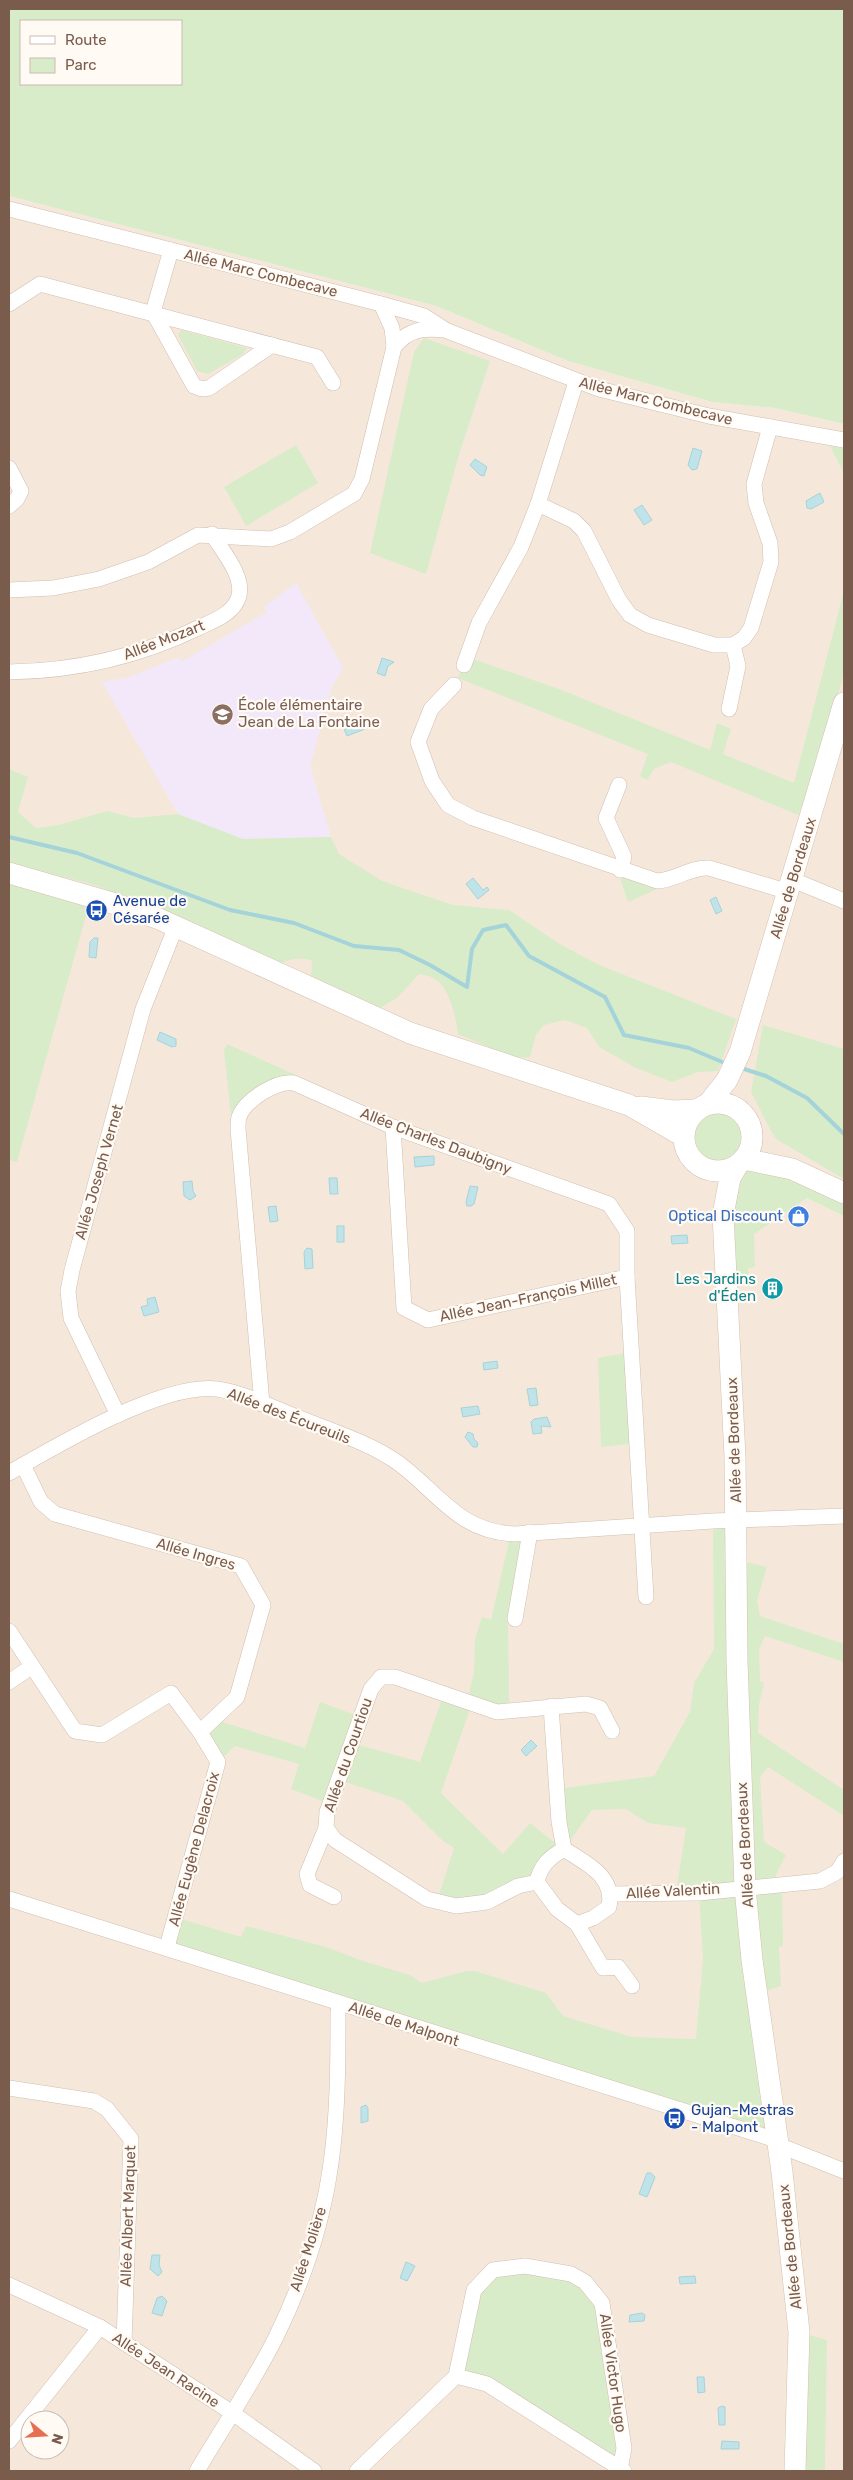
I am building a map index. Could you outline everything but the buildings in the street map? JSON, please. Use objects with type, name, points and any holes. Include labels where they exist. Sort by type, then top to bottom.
[{"type":"main road","name":"Allée de Bordeaux","points":[[703,1107],[734,1079],[741,1049],[844,703]]},
{"type":"main road","points":[[9,873],[110,902],[176,926],[410,1033],[629,1105],[673,1112],[726,1104],[741,1112]]},
{"type":"main road","points":[[734,1079],[741,1112],[752,1131],[792,1169]]},
{"type":"main road","points":[[629,1105],[683,1136]]},
{"type":"main road","points":[[703,1107],[685,1126],[683,1136],[685,1148],[690,1158],[698,1166],[718,1172],[741,1162],[792,1169],[844,1193]]},
{"type":"main road","points":[[741,1162],[752,1141],[752,1131]]},
{"type":"main road","name":"Allée de Bordeaux","points":[[741,1162],[727,1188],[723,1215],[737,1520],[737,1661],[745,1888],[752,1960],[777,2143],[799,2332],[795,2471]]},
{"type":"main road","name":"Allée de Bordeaux","points":[[698,1166],[712,1189],[723,1215]]},
{"type":"street","name":"Allée Marc Combecave","points":[[9,209],[424,316],[445,330],[576,382],[708,416],[844,440]]},
{"type":"street","name":"Allée Marc Combecave","points":[[153,312],[171,250]]},
{"type":"street","points":[[9,304],[40,284],[153,312],[317,357],[333,383]]},
{"type":"street","points":[[9,590],[53,588],[100,579],[148,562],[205,535],[271,539],[290,532],[354,494],[366,468],[394,346],[392,328],[381,304]]},
{"type":"street","points":[[153,312],[191,382],[202,389],[209,388],[272,345]]},
{"type":"street","name":"Allée Marc Combecave","points":[[394,346],[401,338],[412,331],[425,328],[445,330]]},
{"type":"street","points":[[464,665],[479,623],[521,547],[538,504],[576,382]]},
{"type":"street","points":[[538,504],[574,521],[584,530],[624,608],[638,621],[714,645],[734,644],[744,638],[751,628],[771,562],[770,543],[754,493],[754,484],[770,427]]},
{"type":"street","points":[[9,468],[21,491],[17,499],[9,506]]},
{"type":"street","name":"Allée Mozart","points":[[9,672],[54,669],[116,659],[180,636],[226,614],[236,602],[239,582],[205,535]]},
{"type":"street","points":[[729,709],[738,666],[734,644]]},
{"type":"street","points":[[454,685],[431,709],[418,742],[432,781],[448,805],[473,818],[620,870],[657,881],[672,878],[696,868],[709,868],[791,886],[844,901]]},
{"type":"street","points":[[620,785],[606,818],[624,857],[620,870]]},
{"type":"street","name":"Allée Joseph Vernet","points":[[118,1415],[71,1318],[68,1291],[72,1270],[143,1009],[176,926]]},
{"type":"street","name":"Allée Charles Daubigny","points":[[262,1404],[238,1118],[255,1099],[270,1088],[285,1081],[299,1085],[393,1127],[609,1204],[627,1231],[627,1277],[640,1526]]},
{"type":"street","name":"Allée Jean-François Millet","points":[[393,1127],[404,1308],[428,1320],[627,1277]]},
{"type":"street","name":"Allée des Écureuils","points":[[9,1473],[118,1415],[147,1402],[194,1390],[224,1390],[365,1445],[394,1460],[455,1514],[480,1527],[507,1533],[844,1516]]},
{"type":"street","name":"Allée Ingres","points":[[23,1465],[41,1502],[56,1514],[241,1566],[263,1605],[236,1697],[200,1732]]},
{"type":"street","points":[[640,1526],[646,1597]]},
{"type":"street","points":[[515,1619],[530,1532]]},
{"type":"street","name":"Allée Eugène Delacroix","points":[[9,1631],[75,1731],[102,1735],[171,1693],[200,1732],[218,1762],[166,1947]]},
{"type":"street","points":[[9,1682],[31,1667]]},
{"type":"street","name":"Allée du Courtiou","points":[[537,1882],[518,1886],[486,1902],[456,1906],[427,1899],[335,1840],[326,1828],[327,1812],[371,1689],[381,1677],[395,1677],[497,1712],[552,1706]]},
{"type":"street","points":[[577,1924],[594,1918],[609,1907],[612,1894],[608,1882],[564,1849],[559,1822],[552,1706],[586,1704],[600,1708],[612,1731]]},
{"type":"street","points":[[326,1828],[307,1874],[310,1885],[334,1898]]},
{"type":"street","points":[[564,1849],[553,1856],[539,1872],[537,1882],[557,1909],[577,1924],[604,1968],[618,1966],[632,1986]]},
{"type":"street","name":"Allée Valentin","points":[[612,1894],[698,1892],[820,1881],[837,1872],[844,1861]]},
{"type":"street","name":"Allée de Malpont","points":[[9,1899],[770,2138],[796,2153],[844,2171]]},
{"type":"street","name":"Allée Molière","points":[[197,2471],[279,2329],[305,2266],[327,2189],[338,2083],[338,2012],[340,2004]]},
{"type":"street","name":"Allée Albert Marquet","points":[[9,2088],[94,2101],[107,2109],[130,2139],[124,2343]]},
{"type":"street","name":"Allée Victor Hugo","points":[[456,2376],[474,2290],[493,2270],[525,2266],[571,2274],[584,2282],[602,2303],[624,2448],[622,2470]]},
{"type":"street","name":"Allée Jean Racine","points":[[9,2285],[100,2327],[231,2412],[314,2471]]},
{"type":"street","points":[[9,2441],[100,2327]]},
{"type":"street","points":[[357,2471],[456,2376],[487,2384],[622,2470]]},
{"type":"shaded area","points":[[9,196],[436,306],[568,361],[712,402],[775,408],[844,424],[844,2471],[9,2471]]},
{"type":"shaded area","name":"École élémentaire Jean de La Fontaine","points":[[296,583],[343,668],[332,687],[310,766],[331,837],[193,840],[102,682],[129,677],[179,657],[181,662],[267,612],[264,607]]},
{"type":"green space","points":[[9,9],[844,9],[844,424],[775,408],[712,402],[568,361],[436,306],[9,196]]},
{"type":"green space","points":[[181,330],[247,348],[243,354],[208,374],[197,371],[178,335]]},
{"type":"green space","points":[[424,338],[490,361],[460,451],[426,574],[370,553],[414,352]]},
{"type":"green space","points":[[296,445],[318,483],[246,526],[224,487]]},
{"type":"green space","points":[[830,446],[844,448],[844,473]]},
{"type":"green space","points":[[844,591],[844,673],[814,780],[798,815],[671,762],[654,769],[647,780],[640,776],[648,754],[458,678],[467,657],[559,689],[710,750],[717,723],[731,729],[723,754],[794,783]]},
{"type":"green space","points":[[9,769],[28,777],[18,812],[36,828],[59,825],[107,811],[134,818],[178,814],[243,839],[331,837],[339,854],[382,881],[453,905],[509,910],[558,943],[599,965],[736,1019],[718,1071],[698,1072],[672,1082],[636,1068],[599,1047],[587,1028],[565,1020],[544,1025],[536,1035],[530,1057],[515,1058],[458,1034],[451,1002],[443,986],[430,976],[419,974],[397,998],[380,1008],[311,978],[312,961],[295,959],[279,964],[181,918],[91,884],[9,863]]},
{"type":"green space","points":[[617,869],[657,881],[657,889],[628,902]]},
{"type":"green space","points":[[9,882],[89,905],[17,1162],[9,1160]]},
{"type":"green space","points":[[763,1025],[844,1049],[844,1179],[776,1139],[772,1133],[751,1092]]},
{"type":"green space","points":[[227,1044],[296,1075],[274,1080],[259,1087],[231,1115],[224,1051]]},
{"type":"green space","points":[[712,1109],[722,1109],[732,1113],[740,1121],[744,1136],[740,1151],[732,1159],[722,1163],[712,1163],[702,1159],[694,1151],[690,1141],[690,1131],[694,1121],[702,1113]]},
{"type":"green space","points":[[751,1166],[788,1175],[844,1200],[844,1216],[807,1198],[754,1234],[755,1267],[748,1268],[749,1281],[734,1283],[734,1191],[739,1173]]},
{"type":"green space","points":[[632,1352],[637,1443],[601,1447],[598,1358]]},
{"type":"green space","points":[[737,1520],[737,1560],[767,1567],[757,1600],[760,1616],[844,1644],[844,1662],[765,1636],[759,1650],[760,1681],[764,1683],[759,1705],[758,1733],[844,1790],[844,1816],[768,1767],[760,1777],[764,1842],[786,1855],[775,1877],[782,1886],[783,1946],[779,1947],[781,1986],[757,1994],[777,2143],[167,1947],[175,1917],[241,1937],[246,1926],[326,1947],[363,1961],[410,1975],[422,1983],[467,1971],[475,1971],[546,1993],[563,2016],[632,2037],[696,2039],[703,1958],[699,1893],[676,1893],[686,1828],[648,1823],[626,1809],[592,1810],[564,1849],[539,1871],[487,1902],[437,1901],[454,1848],[442,1840],[403,1801],[339,1780],[330,1804],[291,1789],[299,1764],[235,1746],[218,1762],[200,1732],[213,1719],[305,1748],[320,1702],[361,1717],[352,1743],[420,1762],[444,1693],[467,1701],[474,1673],[475,1639],[482,1617],[491,1620],[510,1537],[524,1538],[508,1625],[509,1697],[511,1710],[472,1703],[441,1793],[503,1854],[530,1823],[563,1849],[557,1789],[654,1776],[690,1712],[694,1683],[714,1649],[713,1521]]},
{"type":"green space","points":[[493,2270],[571,2274],[602,2303],[620,2470],[487,2384],[456,2376],[474,2290]]},
{"type":"green space","points":[[799,2332],[827,2340],[825,2471],[795,2471]]},
{"type":"water","points":[[693,448],[702,451],[697,469],[692,470],[688,465]]},
{"type":"water","points":[[475,459],[487,467],[484,476],[480,475],[470,465]]},
{"type":"water","points":[[820,493],[824,502],[811,509],[807,508],[806,501]]},
{"type":"water","points":[[642,505],[652,520],[644,525],[634,510]]},
{"type":"water","points":[[382,658],[394,662],[388,666],[385,676],[377,673]]},
{"type":"water","points":[[362,721],[364,722],[365,729],[347,736],[344,729]]},
{"type":"water","points":[[473,878],[483,890],[487,887],[489,890],[478,899],[466,884]]},
{"type":"water","points":[[716,897],[722,911],[716,914],[710,900]]},
{"type":"water","points":[[94,938],[98,938],[96,958],[89,957],[90,942]]},
{"type":"water","points":[[160,1032],[176,1039],[176,1046],[172,1047],[157,1040]]},
{"type":"water","points":[[434,1156],[434,1165],[415,1167],[414,1157]]},
{"type":"water","points":[[329,1178],[337,1178],[338,1194],[330,1194]]},
{"type":"water","points":[[192,1181],[193,1191],[196,1196],[190,1200],[184,1196],[183,1182]]},
{"type":"water","points":[[470,1186],[478,1187],[474,1204],[467,1206],[466,1202]]},
{"type":"water","points":[[276,1206],[278,1221],[270,1222],[268,1207]]},
{"type":"water","points":[[337,1226],[344,1226],[344,1242],[337,1242]]},
{"type":"water","points":[[687,1235],[688,1243],[672,1244],[671,1236]]},
{"type":"water","points":[[307,1248],[312,1249],[313,1268],[305,1269],[304,1252]]},
{"type":"water","points":[[155,1297],[159,1312],[144,1316],[141,1307],[148,1305],[147,1299]]},
{"type":"water","points":[[497,1361],[498,1368],[484,1370],[483,1363]]},
{"type":"water","points":[[536,1388],[538,1405],[530,1406],[527,1389]]},
{"type":"water","points":[[478,1406],[480,1414],[463,1417],[461,1408]]},
{"type":"water","points":[[547,1417],[551,1427],[541,1426],[542,1433],[533,1434],[531,1422],[534,1419]]},
{"type":"water","points":[[468,1432],[473,1434],[474,1439],[478,1443],[477,1447],[473,1447],[465,1437]]},
{"type":"water","points":[[531,1740],[537,1746],[526,1756],[521,1750]]},
{"type":"water","points":[[366,2105],[368,2108],[368,2121],[361,2123],[361,2107]]},
{"type":"water","points":[[647,2173],[651,2173],[655,2177],[647,2197],[639,2194]]},
{"type":"water","points":[[152,2255],[160,2255],[159,2265],[162,2272],[158,2276],[150,2269]]},
{"type":"water","points":[[406,2262],[415,2266],[407,2281],[400,2278]]},
{"type":"water","points":[[695,2276],[696,2283],[680,2284],[679,2277]]},
{"type":"water","points":[[162,2296],[167,2301],[162,2316],[152,2313],[157,2298]]},
{"type":"water","points":[[642,2313],[645,2315],[644,2321],[629,2322],[630,2315]]},
{"type":"water","points":[[697,2377],[704,2377],[705,2392],[698,2393]]},
{"type":"water","points":[[725,2407],[725,2425],[719,2425],[718,2408]]},
{"type":"water","points":[[722,2441],[739,2442],[739,2449],[721,2449]]},
{"type":"waterway","points":[[9,837],[77,853],[230,910],[294,923],[354,946],[399,950],[430,965],[467,987],[472,949],[483,930],[506,925],[529,956],[605,997],[624,1035],[689,1048],[727,1064]]},
{"type":"waterway","points":[[741,1068],[766,1076],[807,1098],[844,1134]]},
{"type":"place","name":"École élémentaire Jean de La Fontaine","points":[[222,714]]},
{"type":"place","name":"Avenue de Césarée","points":[[97,910]]},
{"type":"place","name":"Optical Discount","points":[[799,1216]]},
{"type":"place","name":"Les Jardins d'Éden","points":[[772,1288]]},
{"type":"place","name":"Gujan-Mestras - Malpont","points":[[675,2119]]}]
